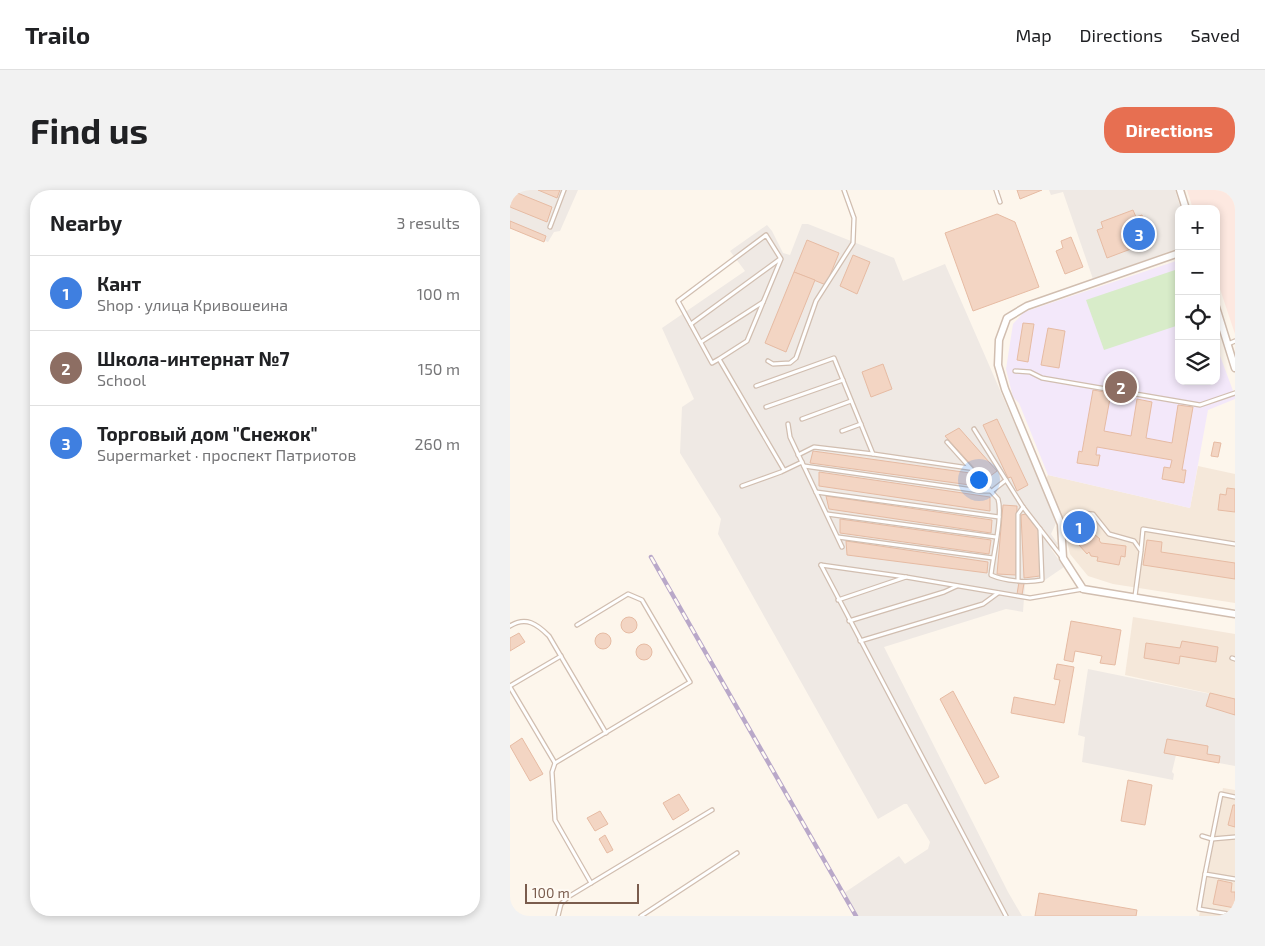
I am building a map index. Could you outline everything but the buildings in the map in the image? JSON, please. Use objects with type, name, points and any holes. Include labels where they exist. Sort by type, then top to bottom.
[{"type":"street","points":[[1180,190],[1185,205]]},
{"type":"street","points":[[1175,253],[1027,306],[1007,318],[999,340],[998,365],[1005,389],[1061,524],[1063,558],[1083,588],[1235,614]]},
{"type":"street","points":[[1220,319],[1235,368]]},
{"type":"lane","points":[[550,227],[564,190]]},
{"type":"lane","points":[[768,361],[773,364],[790,363],[796,358],[816,301],[853,243],[854,218],[844,190]]},
{"type":"lane","points":[[996,190],[1000,202]]},
{"type":"lane","points":[[766,235],[781,259],[747,341],[712,363],[678,301],[766,235]]},
{"type":"lane","points":[[691,324],[781,259]]},
{"type":"lane","points":[[701,342],[763,302]]},
{"type":"lane","points":[[1228,344],[1235,341]]},
{"type":"lane","points":[[756,386],[834,358],[873,454]]},
{"type":"lane","points":[[719,359],[784,470]]},
{"type":"lane","points":[[1015,371],[1030,372],[1042,378],[1200,405],[1235,393]]},
{"type":"lane","points":[[766,407],[843,380]]},
{"type":"lane","points":[[802,419],[851,400]]},
{"type":"lane","points":[[788,424],[790,436],[798,455],[842,547]]},
{"type":"lane","points":[[842,431],[861,424]]},
{"type":"lane","points":[[974,429],[1024,507],[1063,558]]},
{"type":"lane","points":[[947,442],[998,499],[1000,506],[999,517],[991,575],[998,578],[1028,582],[1042,580],[1040,528]]},
{"type":"lane","points":[[798,455],[814,447],[969,468]]},
{"type":"lane","points":[[742,486],[802,462]]},
{"type":"lane","points":[[804,466],[980,491],[992,491],[1006,480]]},
{"type":"lane","points":[[816,492],[999,517]]},
{"type":"lane","points":[[1018,580],[1018,514],[1024,507]]},
{"type":"lane","points":[[1061,524],[1078,513],[1093,514],[1109,534],[1134,541],[1141,551]]},
{"type":"lane","points":[[827,514],[996,538]]},
{"type":"lane","points":[[1135,597],[1143,529],[1235,544]]},
{"type":"lane","points":[[838,537],[993,558]]},
{"type":"lane","points":[[1006,916],[821,565],[1030,598],[1083,588]]},
{"type":"lane","points":[[838,600],[906,577]]},
{"type":"lane","points":[[849,621],[958,586]]},
{"type":"lane","points":[[860,641],[983,604],[998,593]]},
{"type":"lane","points":[[577,625],[628,594],[642,600],[690,682],[555,763],[552,772],[555,820],[592,883]]},
{"type":"lane","points":[[510,626],[516,622],[533,623],[549,636],[606,733]]},
{"type":"lane","points":[[555,763],[510,687],[560,656]]},
{"type":"lane","points":[[1235,797],[1221,794],[1199,909],[1235,915]]},
{"type":"lane","points":[[558,916],[561,904],[568,897],[712,810]]},
{"type":"lane","points":[[1202,836],[1212,839],[1235,837]]},
{"type":"lane","points":[[641,916],[737,853]]},
{"type":"lane","points":[[1205,874],[1235,879]]},
{"type":"shaded area","points":[[510,190],[578,190],[560,231],[554,232],[548,242],[510,226]]},
{"type":"shaded area","points":[[1049,190],[1175,190],[1180,205],[1175,205],[1175,249],[1093,279],[1063,192],[1051,195]]},
{"type":"shaded area","points":[[1187,190],[1235,190],[1235,334],[1220,289],[1220,205],[1192,205]]},
{"type":"shaded area","points":[[802,224],[808,224],[894,258],[903,281],[945,264],[1057,521],[1051,534],[1058,544],[1051,549],[1064,567],[1045,580],[1025,584],[1023,612],[1006,609],[884,647],[1008,892],[1022,916],[857,916],[844,893],[899,856],[905,864],[928,849],[930,842],[907,804],[878,819],[718,534],[721,519],[680,453],[682,407],[694,399],[662,328],[745,271],[730,251],[767,225],[783,253],[790,255]]},
{"type":"shaded area","points":[[1175,261],[1175,385],[1220,385],[1220,356],[1235,396],[1235,399],[1208,410],[1190,508],[1048,475],[1019,403],[1013,397],[1006,369],[1013,324],[1024,312]]},
{"type":"shaded area","points":[[1198,466],[1235,474],[1235,603],[1113,584],[1088,576],[1070,554],[1061,514],[1046,479],[1048,475],[1190,508]]},
{"type":"shaded area","points":[[1133,617],[1235,634],[1235,699],[1125,675]]},
{"type":"shaded area","points":[[1088,669],[1235,699],[1235,766],[1176,755],[1172,772],[1174,774],[1173,780],[1082,762],[1085,737],[1078,735]]},
{"type":"shaded area","points":[[1223,788],[1235,790],[1235,916],[1199,916]]},
{"type":"green space","points":[[1175,270],[1175,326],[1104,350],[1086,300]]},
{"type":"railway","points":[[651,557],[856,916]]},
{"type":"place","name":"Торговый дом \"Снежок\"","points":[[1139,234]]},
{"type":"place","name":"Школа-интернат №7","points":[[1121,387]]},
{"type":"place","name":"Кант","points":[[1079,527]]}]
